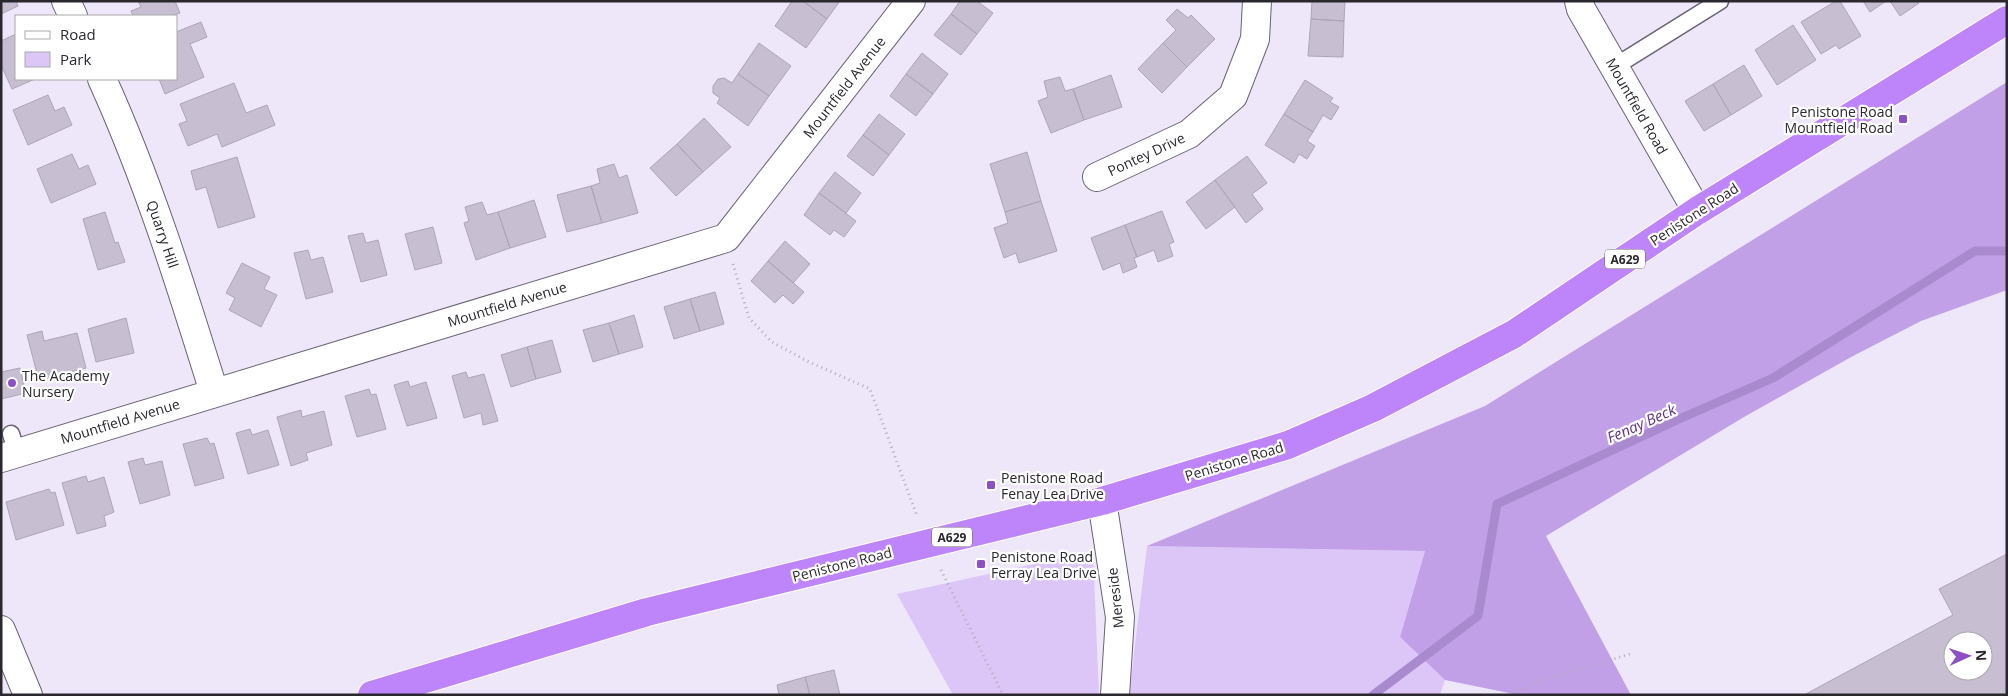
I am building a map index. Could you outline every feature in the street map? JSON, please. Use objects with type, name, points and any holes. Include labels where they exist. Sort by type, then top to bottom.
[{"type":"highway","name":"Penistone Road","points":[[372,695],[647,612],[1102,501],[1288,445],[1373,408],[1514,334],[1697,211],[2007,20]]},
{"type":"street","points":[[66,1],[73,15]]},
{"type":"street","name":"Mountfield Avenue","points":[[10,448],[214,392],[726,238],[911,1]]},
{"type":"street","name":"Pontey Drive","points":[[1096,177],[1188,134],[1233,96],[1255,39],[1257,1]]},
{"type":"street","name":"Mountfield Road","points":[[1579,1],[1581,9],[1697,211]]},
{"type":"street","name":"Quarry Hill","points":[[102,80],[123,126],[166,240],[214,392]]},
{"type":"street","name":"Mereside","points":[[1102,501],[1120,617],[1115,695]]},
{"type":"street","points":[[1,630],[28,695]]},
{"type":"lane","points":[[1614,67],[1720,1]]},
{"type":"path","points":[[726,238],[749,318],[772,342],[807,361],[870,389],[927,543],[1003,695]]},
{"type":"path","points":[[1511,695],[1534,683],[1633,653]]},
{"type":"green space","points":[[1147,546],[1425,551],[1400,637],[1445,680],[1440,695],[1129,695]]},
{"type":"green space","points":[[1093,551],[1099,695],[953,695],[897,594]]},
{"type":"shaded area","points":[[2007,82],[2007,290],[1921,321],[1853,356],[1744,417],[1546,536],[1631,695],[1519,695],[1445,680],[1400,637],[1425,551],[1147,546],[1485,406]]},
{"type":"building","points":[[1,1],[16,1],[18,6],[1,14]]},
{"type":"building","points":[[138,1],[175,1],[180,13],[174,15],[133,15],[131,11],[141,7]]},
{"type":"building","points":[[792,1],[803,1],[827,19],[806,48],[775,26]]},
{"type":"building","points":[[803,1],[840,1],[827,19]]},
{"type":"building","points":[[960,1],[977,1],[993,13],[977,34],[951,14]]},
{"type":"building","points":[[1312,1],[1345,1],[1344,21],[1311,19]]},
{"type":"building","points":[[1836,1],[1840,1],[1861,36],[1839,49],[1836,45],[1821,54],[1801,22]]},
{"type":"building","points":[[1863,1],[1886,1],[1870,12]]},
{"type":"building","points":[[1890,1],[1918,1],[1919,3],[1900,16]]},
{"type":"building","points":[[1177,9],[1188,18],[1191,15],[1215,39],[1187,67],[1163,43],[1176,30],[1166,20]]},
{"type":"building","points":[[951,14],[977,34],[961,55],[934,35]]},
{"type":"building","points":[[1311,19],[1344,21],[1343,57],[1308,56]]},
{"type":"building","points":[[201,22],[207,37],[190,44],[204,77],[165,94],[159,80],[178,80],[178,31]]},
{"type":"building","points":[[1793,25],[1816,60],[1777,85],[1755,50]]},
{"type":"building","points":[[15,34],[15,80],[33,80],[12,89],[1,65],[1,41]]},
{"type":"building","points":[[759,43],[791,66],[769,96],[738,74]]},
{"type":"building","points":[[1163,43],[1187,67],[1162,93],[1138,69]]},
{"type":"building","points":[[922,53],[948,74],[933,94],[906,74]]},
{"type":"building","points":[[1744,65],[1762,96],[1731,115],[1713,84]]},
{"type":"building","points":[[738,74],[769,96],[748,126],[717,103],[720,98],[713,93],[713,86],[718,79],[724,78],[732,83]]},
{"type":"building","points":[[906,74],[933,94],[916,116],[890,96]]},
{"type":"building","points":[[1111,75],[1122,107],[1084,120],[1073,89]]},
{"type":"building","points":[[1060,77],[1065,91],[1073,89],[1084,120],[1051,133],[1038,101],[1048,97],[1044,81]]},
{"type":"building","points":[[1305,80],[1333,98],[1330,102],[1339,107],[1331,120],[1323,115],[1313,132],[1284,114]]},
{"type":"building","points":[[234,83],[246,113],[267,105],[275,125],[222,147],[217,134],[188,146],[179,124],[187,121],[180,104]]},
{"type":"building","points":[[1713,84],[1731,115],[1704,131],[1685,101]]},
{"type":"building","points":[[48,95],[55,111],[64,107],[72,125],[28,145],[13,110]]},
{"type":"building","points":[[879,114],[905,134],[889,155],[863,135]]},
{"type":"building","points":[[1284,114],[1313,132],[1307,141],[1315,146],[1307,159],[1299,154],[1294,163],[1265,145]]},
{"type":"building","points":[[704,118],[731,147],[703,172],[677,144]]},
{"type":"building","points":[[863,135],[889,155],[873,176],[847,156]]},
{"type":"building","points":[[677,144],[703,172],[676,196],[650,168]]},
{"type":"building","points":[[1027,152],[1041,201],[1005,212],[990,164]]},
{"type":"building","points":[[72,154],[79,169],[88,165],[96,184],[51,203],[37,169]]},
{"type":"building","points":[[1247,156],[1267,183],[1252,194],[1263,209],[1246,223],[1215,180]]},
{"type":"building","points":[[237,157],[255,217],[218,228],[206,187],[196,190],[191,171]]},
{"type":"building","points":[[614,164],[619,178],[627,175],[638,213],[602,223],[591,186],[600,183],[597,169]]},
{"type":"building","points":[[835,172],[861,193],[846,213],[819,193]]},
{"type":"building","points":[[1215,180],[1235,207],[1206,229],[1186,202]]},
{"type":"building","points":[[591,186],[602,223],[567,232],[557,195]]},
{"type":"building","points":[[819,193],[856,221],[844,237],[834,230],[830,235],[804,215]]},
{"type":"building","points":[[534,200],[546,237],[510,248],[498,212]]},
{"type":"building","points":[[1041,201],[1057,251],[1019,263],[1016,253],[1004,258],[994,228],[1008,223],[1005,212]]},
{"type":"building","points":[[482,202],[487,215],[498,212],[510,248],[476,260],[464,223],[469,221],[465,207]]},
{"type":"building","points":[[1162,211],[1174,242],[1169,244],[1173,256],[1158,262],[1154,250],[1137,257],[1125,225]]},
{"type":"building","points":[[105,212],[115,243],[118,242],[125,262],[98,270],[83,219]]},
{"type":"building","points":[[1125,225],[1137,257],[1134,258],[1137,267],[1123,273],[1120,263],[1103,270],[1091,238]]},
{"type":"building","points":[[433,227],[442,263],[415,270],[405,234]]},
{"type":"building","points":[[363,233],[366,243],[378,240],[387,275],[361,282],[348,236]]},
{"type":"building","points":[[785,241],[810,264],[793,283],[768,261]]},
{"type":"building","points":[[308,250],[311,260],[323,257],[333,292],[306,299],[294,253]]},
{"type":"building","points":[[768,261],[804,292],[793,304],[783,295],[775,303],[751,281]]},
{"type":"building","points":[[242,263],[270,277],[264,289],[277,295],[261,327],[229,310],[235,298],[226,293]]},
{"type":"building","points":[[715,292],[724,324],[700,331],[690,299]]},
{"type":"building","points":[[690,299],[700,331],[674,339],[664,307]]},
{"type":"building","points":[[634,315],[643,347],[619,354],[609,323]]},
{"type":"building","points":[[126,318],[134,353],[96,362],[88,329]]},
{"type":"building","points":[[609,323],[619,354],[593,362],[583,330]]},
{"type":"building","points":[[42,331],[44,341],[77,333],[86,368],[39,381],[27,335]]},
{"type":"building","points":[[552,340],[561,372],[536,379],[527,347]]},
{"type":"building","points":[[527,347],[536,379],[511,387],[501,355]]},
{"type":"building","name":"The Academy Nursery","points":[[20,368],[26,393],[1,399],[1,372]]},
{"type":"building","points":[[466,372],[468,378],[484,374],[498,421],[483,425],[481,413],[464,418],[452,376]]},
{"type":"building","points":[[408,381],[410,387],[426,382],[437,418],[407,426],[394,385]]},
{"type":"building","points":[[369,389],[371,395],[376,394],[386,429],[357,437],[345,396]]},
{"type":"building","points":[[301,410],[302,417],[324,411],[332,445],[306,453],[308,460],[291,466],[277,417]]},
{"type":"building","points":[[250,429],[252,435],[268,430],[279,465],[248,474],[236,433]]},
{"type":"building","points":[[207,438],[210,444],[214,443],[224,478],[195,486],[183,444]]},
{"type":"building","points":[[143,458],[145,465],[162,461],[170,495],[140,504],[128,462]]},
{"type":"building","points":[[86,476],[88,482],[104,477],[114,512],[104,516],[106,526],[77,534],[62,483]]},
{"type":"building","points":[[49,489],[51,493],[55,492],[64,525],[16,540],[6,502]]},
{"type":"building","points":[[2007,554],[2007,695],[1804,695],[1953,615],[1939,589]]},
{"type":"building","points":[[834,670],[840,695],[810,695],[805,677]]},
{"type":"building","points":[[805,677],[810,695],[779,695],[777,685]]},
{"type":"waterway","name":"Fenay Beck","points":[[1373,695],[1478,616],[1497,504],[1677,420],[1773,378],[1975,251],[2007,251]]},
{"type":"place","name":"Penistone Road Mountfield Road","points":[[1903,119]]},
{"type":"place","name":"The Academy Nursery","points":[[12,383]]},
{"type":"place","name":"Penistone Road Fenay Lea Drive","points":[[991,485]]},
{"type":"place","name":"Penistone Road Ferray Lea Drive","points":[[981,564]]}]
